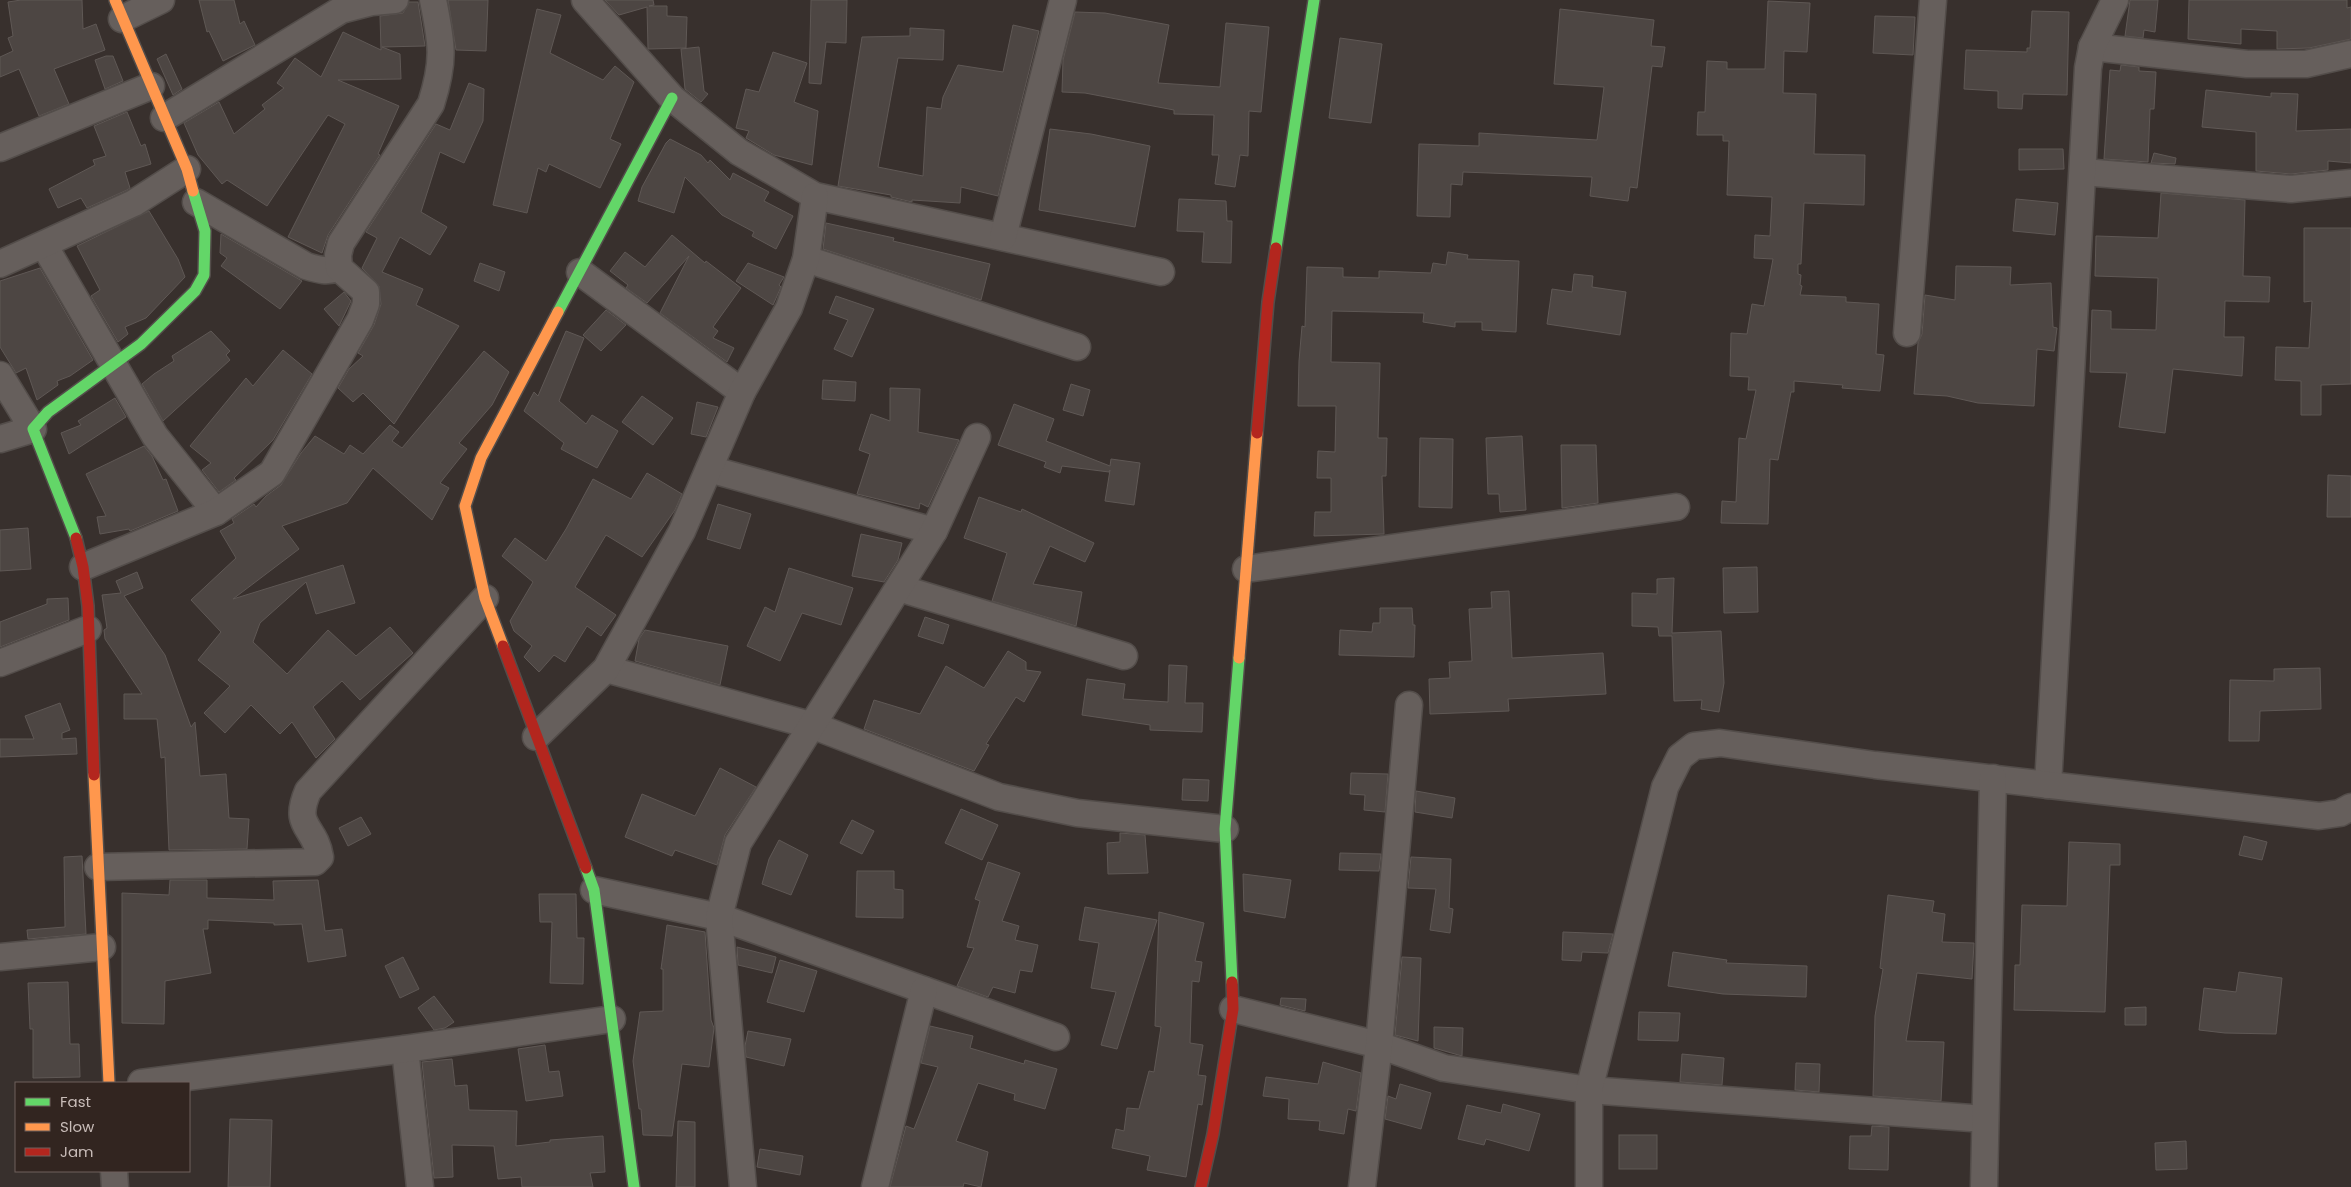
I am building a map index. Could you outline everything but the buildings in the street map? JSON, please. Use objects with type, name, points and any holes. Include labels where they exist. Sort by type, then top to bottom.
[{"type":"street","points":[[0,439],[33,428],[48,412],[140,344],[195,291],[204,275],[205,231],[186,169],[119,9],[161,0]]},
{"type":"street","points":[[164,118],[341,10],[372,2],[395,0]]},
{"type":"street","points":[[83,567],[216,512],[272,473],[360,320],[366,304],[366,292],[340,268],[338,255],[341,243],[432,104],[439,79],[442,56],[442,42],[433,0]]},
{"type":"street","points":[[585,0],[672,98],[739,152],[815,196],[1161,272]]},
{"type":"street","points":[[1003,237],[1063,0]]},
{"type":"street","points":[[1201,1187],[1213,1134],[1233,1009],[1225,829],[1268,302],[1314,0]]},
{"type":"street","points":[[1907,333],[1933,0]]},
{"type":"street","points":[[2048,785],[2088,68],[2092,47],[2115,0]]},
{"type":"street","points":[[2092,47],[2247,64],[2306,64],[2351,54]]},
{"type":"street","points":[[0,148],[151,86]]},
{"type":"street","points":[[634,1187],[594,890],[486,598],[465,506],[481,458],[672,98]]},
{"type":"street","points":[[0,264],[134,203],[186,169]]},
{"type":"street","points":[[2083,172],[2291,189],[2351,182]]},
{"type":"street","points":[[536,737],[606,669],[682,531],[742,392],[789,308],[806,259],[815,196]]},
{"type":"street","points":[[196,202],[306,266],[319,271],[330,271],[340,268]]},
{"type":"street","points":[[44,245],[156,436],[216,512]]},
{"type":"street","points":[[806,259],[1077,347]]},
{"type":"street","points":[[580,272],[742,392]]},
{"type":"street","points":[[0,375],[33,428],[40,453],[73,529],[83,567],[88,629],[90,710],[109,1082]]},
{"type":"street","points":[[743,1187],[719,916],[738,844],[814,726],[934,531],[977,437]]},
{"type":"street","points":[[709,469],[934,531]]},
{"type":"street","points":[[1246,569],[1676,507]]},
{"type":"street","points":[[899,588],[1124,656]]},
{"type":"street","points":[[98,867],[315,862],[320,857],[318,845],[304,822],[301,811],[308,791],[486,598]]},
{"type":"street","points":[[0,663],[88,629]]},
{"type":"street","points":[[606,669],[814,726],[999,797],[1077,813],[1225,829]]},
{"type":"street","points":[[1362,1187],[1379,1046],[1410,705]]},
{"type":"street","points":[[1589,1187],[1589,1090],[1665,787],[1680,757],[1694,746],[1720,743],[2048,785],[2319,816],[2340,813],[2351,807]]},
{"type":"street","points":[[1984,1187],[1993,778]]},
{"type":"street","points":[[594,890],[719,916],[1056,1037]]},
{"type":"street","points":[[0,957],[102,947]]},
{"type":"street","points":[[875,1187],[924,990]]},
{"type":"street","points":[[1233,1009],[1379,1046],[1444,1068],[1589,1090],[1986,1118]]},
{"type":"street","points":[[149,1082],[405,1049],[612,1019]]},
{"type":"street","points":[[405,1049],[420,1187]]},
{"type":"street","points":[[114,1172],[115,1187]]},
{"type":"traffic: fast","points":[[1276,248],[1314,0]]},
{"type":"traffic: fast","points":[[558,312],[672,98]]},
{"type":"traffic: fast","points":[[76,538],[33,429],[48,412],[141,344],[195,291],[204,275],[205,231],[193,191]]},
{"type":"traffic: fast","points":[[1232,982],[1225,829],[1239,658]]},
{"type":"traffic: fast","points":[[586,868],[594,890],[634,1187]]},
{"type":"traffic: slow","points":[[115,0],[187,169],[193,191]]},
{"type":"traffic: slow","points":[[503,646],[485,598],[465,506],[481,458],[558,312]]},
{"type":"traffic: slow","points":[[1239,658],[1257,433]]},
{"type":"traffic: slow","points":[[94,775],[109,1082]]},
{"type":"traffic: jam","points":[[1257,433],[1268,302],[1276,248]]},
{"type":"traffic: jam","points":[[76,538],[83,567],[88,606],[94,775]]},
{"type":"traffic: jam","points":[[503,646],[586,868]]},
{"type":"traffic: jam","points":[[1201,1187],[1213,1134],[1233,1009],[1232,982]]}]
